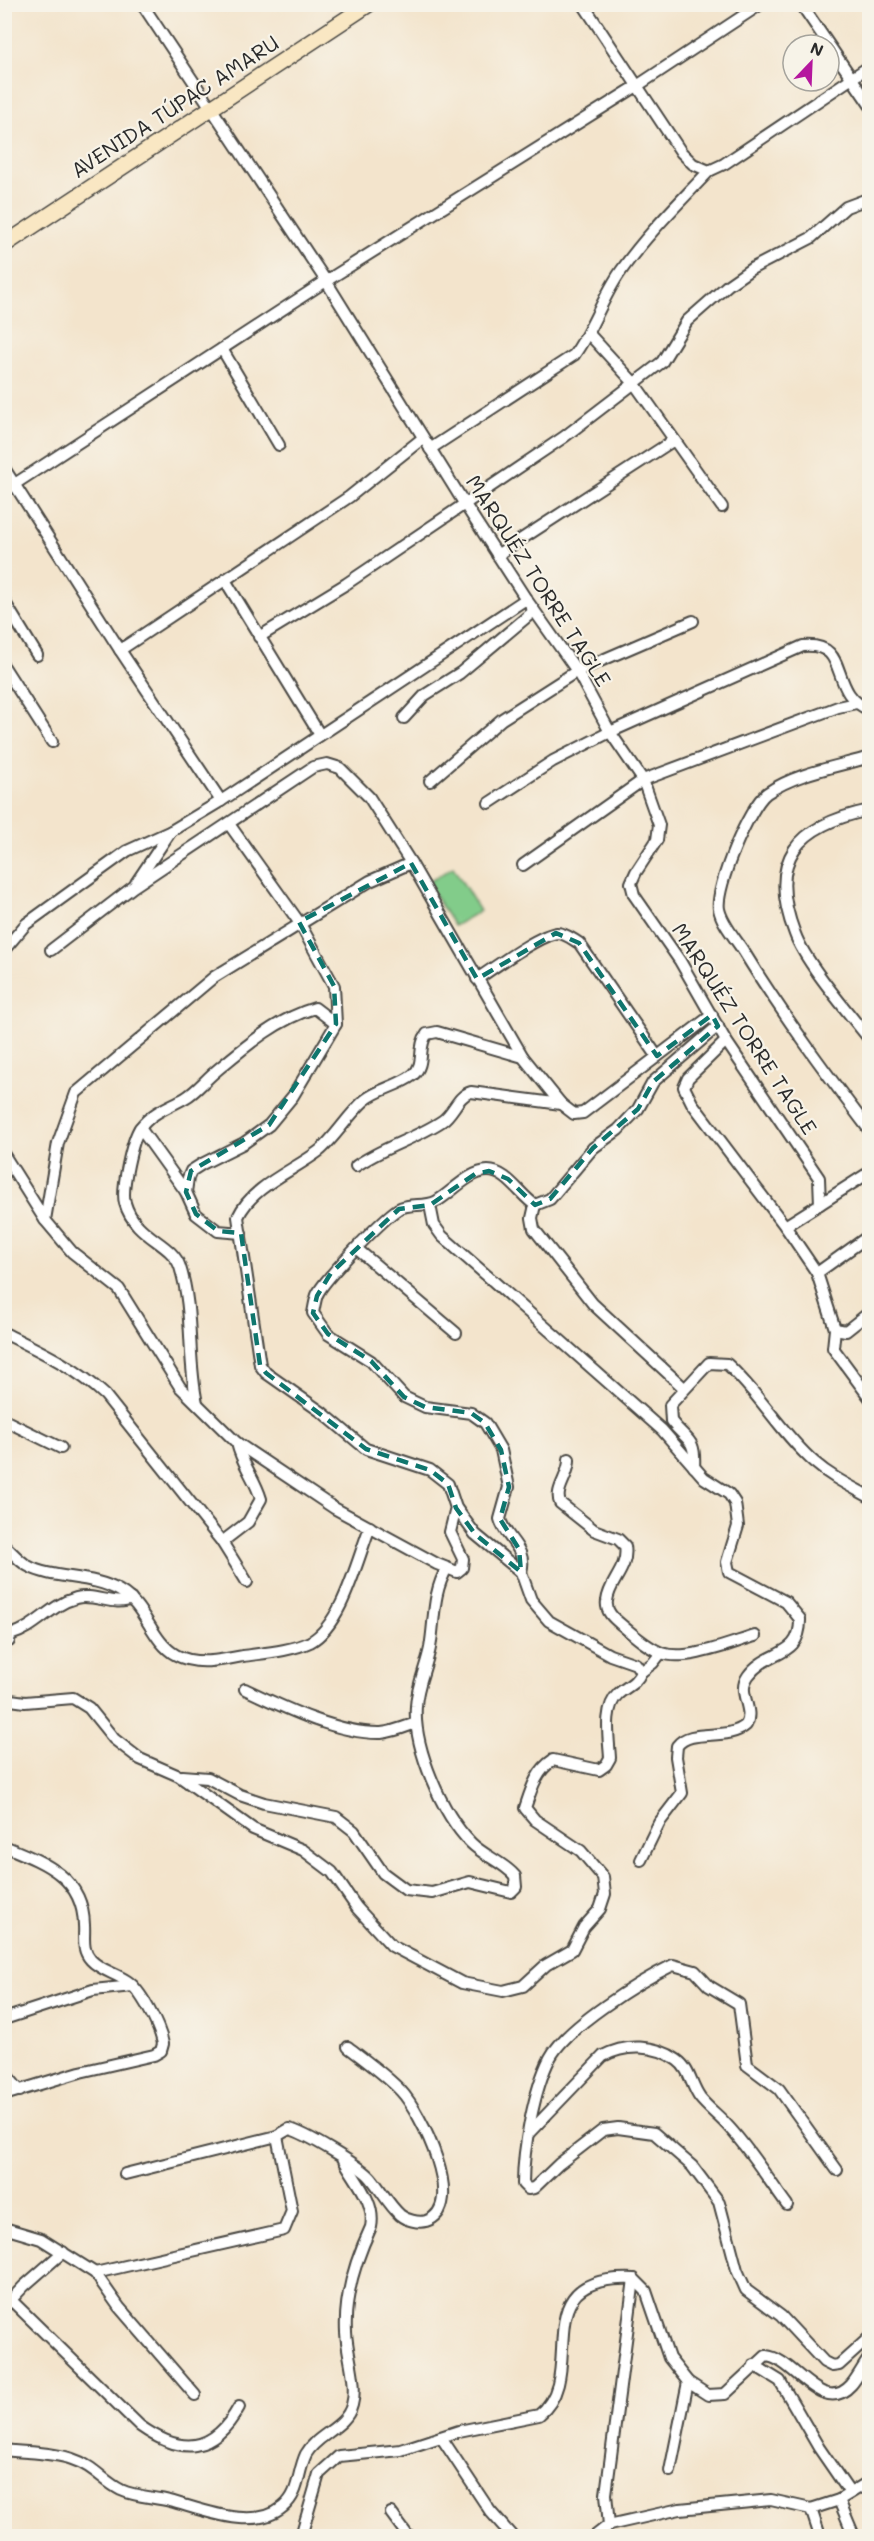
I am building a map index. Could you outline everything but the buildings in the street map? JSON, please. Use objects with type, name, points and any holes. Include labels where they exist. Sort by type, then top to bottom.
[{"type":"street","name":"MARQUÉZ TORRE TAGLE","points":[[142,4],[326,281],[497,555],[577,671],[610,732],[643,780],[659,825],[657,840],[631,883],[634,895],[680,961],[726,1041],[819,1178],[820,1204]]},
{"type":"street","name":"AVENIDA TÚPAC AMARU","points":[[4,245],[369,4]]},
{"type":"street","points":[[583,4],[681,152],[693,164],[709,171]]},
{"type":"street","points":[[4,491],[326,281],[637,86],[761,4]]},
{"type":"street","points":[[801,4],[870,105]]},
{"type":"street","points":[[430,449],[574,355],[589,334],[620,272],[709,171],[724,164],[870,66]]},
{"type":"street","points":[[259,637],[346,584],[464,503],[519,470],[662,362],[687,321],[728,285],[751,269],[811,238],[846,207],[870,198]]},
{"type":"street","points":[[589,334],[634,383],[722,507]]},
{"type":"street","points":[[222,349],[279,445]]},
{"type":"street","points":[[120,650],[348,497],[423,438]]},
{"type":"street","points":[[497,555],[674,440]]},
{"type":"street","points":[[4,468],[120,650],[221,801]]},
{"type":"street","points":[[225,580],[320,735]]},
{"type":"street","points":[[4,950],[26,924],[127,851],[171,831],[221,801],[526,599]]},
{"type":"street","points":[[4,601],[38,655]]},
{"type":"street","points":[[404,718],[425,695],[460,673],[534,611]]},
{"type":"street","points":[[430,781],[502,719],[577,671],[693,621]]},
{"type":"street","points":[[489,802],[553,761],[610,732],[803,646],[817,647],[833,657],[837,662],[844,689],[856,703],[870,710]]},
{"type":"street","points":[[4,667],[52,742]]},
{"type":"street","points":[[523,865],[643,780],[838,707],[856,703]]},
{"type":"street","points":[[870,757],[806,775],[783,784],[761,798],[746,822],[718,901],[723,918],[751,963],[870,1131]]},
{"type":"street","points":[[51,950],[133,887],[313,768],[327,764],[340,768],[369,797],[411,862],[523,1057],[561,1104],[574,1114],[583,1113],[712,1015]]},
{"type":"street","points":[[870,810],[832,819],[810,832],[792,852],[786,869],[785,883],[795,935],[870,1040]]},
{"type":"street","points":[[186,1192],[191,1171],[244,1143],[269,1125],[293,1096],[336,1024],[334,987],[299,922],[229,824]]},
{"type":"street","points":[[133,887],[171,831]]},
{"type":"street","points":[[45,1221],[57,1143],[76,1093],[214,976],[299,922],[370,881],[411,862]]},
{"type":"street","points":[[477,979],[537,942],[556,933],[567,935],[579,943],[657,1056]]},
{"type":"street","points":[[197,1403],[191,1378],[187,1308],[180,1265],[168,1250],[133,1222],[124,1201],[132,1145],[140,1128],[153,1115],[186,1098],[274,1026],[315,1008],[336,1024]]},
{"type":"street","points":[[535,1205],[550,1198],[592,1148],[618,1130],[638,1109],[653,1082],[718,1026]]},
{"type":"street","points":[[523,1057],[437,1032],[427,1034],[421,1041],[421,1062],[416,1073],[366,1099],[340,1125],[321,1150],[243,1205],[238,1216],[260,1365],[266,1373],[322,1413],[366,1449],[430,1470],[448,1484],[456,1508],[475,1534],[520,1572],[531,1600],[549,1622],[610,1655],[636,1664],[641,1672]]},
{"type":"street","points":[[726,1041],[688,1078],[684,1087],[692,1103],[785,1226],[817,1273],[835,1329],[833,1348],[870,1398]]},
{"type":"street","points":[[357,1166],[376,1153],[442,1121],[465,1093],[561,1104]]},
{"type":"street","points":[[140,1128],[186,1192],[196,1214],[218,1231],[241,1233]]},
{"type":"street","points":[[4,1155],[45,1221],[72,1252],[119,1289],[180,1387],[237,1443],[310,1494],[457,1572],[462,1568],[463,1559],[450,1532],[456,1508]]},
{"type":"street","points":[[520,1572],[524,1563],[519,1549],[500,1519],[509,1487],[501,1450],[485,1423],[471,1413],[425,1407],[404,1397],[371,1361],[328,1334],[313,1313],[316,1296],[331,1274],[399,1209],[430,1205],[455,1190],[475,1174],[489,1171],[508,1179],[523,1197],[535,1205]]},
{"type":"street","points":[[785,1226],[870,1172]]},
{"type":"street","points":[[430,1205],[434,1225],[442,1236],[503,1293],[560,1338],[662,1430],[704,1478],[729,1494],[735,1503],[738,1526],[727,1562],[729,1572],[768,1591],[791,1606],[800,1618],[800,1634],[792,1646],[762,1664],[748,1677],[744,1695],[750,1716],[742,1729],[710,1737],[689,1736],[677,1746],[676,1757],[682,1793],[659,1822],[641,1860]]},
{"type":"street","points":[[535,1205],[532,1218],[534,1229],[593,1304],[684,1388]]},
{"type":"street","points":[[817,1273],[870,1235]]},
{"type":"street","points":[[357,1249],[456,1333]]},
{"type":"street","points":[[835,1329],[846,1331],[870,1312]]},
{"type":"street","points":[[4,1333],[59,1360],[93,1384],[222,1542],[247,1582]]},
{"type":"street","points":[[694,1467],[691,1440],[673,1424],[669,1413],[672,1401],[710,1363],[728,1364],[809,1457],[829,1474],[870,1497]]},
{"type":"street","points":[[4,1420],[61,1448]]},
{"type":"street","points":[[222,1542],[248,1522],[261,1498],[256,1480],[241,1460],[237,1443]]},
{"type":"street","points":[[569,1459],[567,1477],[558,1493],[560,1503],[594,1530],[618,1539],[625,1546],[623,1567],[608,1598],[608,1610],[631,1633],[661,1653],[684,1655],[755,1636]]},
{"type":"street","points":[[4,1545],[34,1569],[111,1586],[131,1599],[143,1612],[165,1646],[185,1659],[218,1660],[304,1644],[324,1632],[335,1617],[370,1527]]},
{"type":"street","points":[[179,1776],[207,1778],[240,1795],[264,1803],[336,1817],[354,1832],[383,1873],[406,1890],[432,1893],[470,1882],[511,1892],[516,1887],[515,1876],[473,1845],[448,1811],[429,1769],[416,1723],[417,1696],[429,1650],[436,1594],[447,1568]]},
{"type":"street","points":[[6,1635],[28,1629],[58,1606],[72,1599],[90,1595],[126,1601],[131,1599]]},
{"type":"street","points":[[4,1699],[25,1702],[73,1698],[89,1708],[114,1739],[140,1759],[179,1776],[253,1829],[303,1850],[332,1872],[357,1908],[392,1946],[462,1983],[503,1991],[523,1986],[546,1965],[572,1950],[584,1927],[600,1910],[605,1894],[603,1877],[581,1851],[535,1820],[525,1808],[534,1783],[546,1765],[553,1760],[598,1770],[606,1765],[610,1758],[610,1707],[617,1696],[638,1680],[641,1672],[653,1664],[661,1653]]},
{"type":"street","points":[[245,1689],[304,1715],[345,1727],[383,1733],[416,1723]]},
{"type":"street","points":[[4,1846],[45,1862],[63,1876],[74,1889],[82,1910],[83,1944],[88,1956],[98,1966],[133,1986],[141,1995],[163,2040],[161,2051],[4,2095]]},
{"type":"street","points":[[837,2170],[779,2089],[747,2065],[739,2004],[709,1986],[695,1971],[673,1965],[644,1979],[617,1997],[558,2047],[545,2070],[526,2137],[523,2184],[528,2188],[534,2188],[559,2164],[603,2130],[618,2128],[654,2133],[692,2166],[719,2202],[737,2270],[746,2290],[781,2316],[824,2362],[832,2366],[839,2365],[870,2337]]},
{"type":"street","points":[[4,2019],[93,1990],[133,1986]]},
{"type":"street","points":[[125,2174],[277,2136],[283,2130],[296,2130],[369,2176],[400,2215],[410,2220],[428,2221],[442,2204],[444,2187],[423,2122],[401,2091],[348,2047]]},
{"type":"street","points":[[526,2137],[603,2056],[617,2048],[646,2048],[675,2058],[686,2068],[698,2096],[725,2123],[787,2205]]},
{"type":"street","points":[[4,2072],[20,2091]]},
{"type":"street","points":[[95,2274],[284,2230],[292,2211],[277,2136]]},
{"type":"street","points":[[4,2450],[72,2459],[91,2467],[112,2485],[127,2493],[174,2502],[218,2517],[261,2517],[273,2515],[284,2507],[297,2488],[308,2452],[346,2418],[353,2399],[346,2331],[349,2293],[373,2216],[366,2197],[342,2158]]},
{"type":"street","points":[[4,2228],[41,2239],[95,2274],[119,2307],[195,2395]]},
{"type":"street","points":[[63,2252],[8,2303],[140,2426],[174,2445],[213,2440],[230,2423],[238,2407]]},
{"type":"street","points":[[634,2279],[646,2291],[669,2358],[688,2382],[708,2395],[725,2394],[766,2356],[773,2357],[821,2393],[835,2394],[849,2387],[870,2357]]},
{"type":"street","points":[[301,2536],[319,2474],[339,2456],[401,2450],[459,2431],[539,2415],[549,2408],[556,2396],[562,2333],[574,2296],[596,2283],[634,2279]]},
{"type":"street","points":[[609,2525],[606,2494],[634,2279]]},
{"type":"street","points":[[754,2365],[780,2382],[819,2448],[850,2493]]},
{"type":"street","points":[[670,2471],[688,2382]]},
{"type":"street","points":[[441,2438],[490,2511],[512,2536]]},
{"type":"street","points":[[595,2536],[609,2525],[680,2509],[771,2500],[811,2510],[839,2500],[870,2481]]},
{"type":"street","points":[[839,2500],[854,2536]]},
{"type":"street","points":[[811,2510],[820,2536]]},
{"type":"street","points":[[391,2513],[408,2536]]},
{"type":"highlighted area","points":[[411,863],[477,979],[556,933],[579,943],[657,1056],[712,1015],[718,1026],[653,1082],[638,1109],[593,1148],[550,1199],[535,1205],[508,1179],[489,1171],[475,1174],[430,1205],[399,1209],[331,1273],[317,1296],[313,1313],[328,1334],[371,1361],[404,1397],[425,1407],[471,1413],[485,1423],[501,1450],[509,1487],[500,1519],[519,1549],[521,1572],[475,1534],[456,1508],[448,1484],[430,1470],[366,1449],[266,1373],[260,1365],[241,1233],[218,1231],[196,1214],[186,1192],[191,1171],[269,1125],[336,1024],[334,986],[299,922]]},
{"type":"green space","points":[[453,867],[480,911],[454,926],[427,883]]}]
